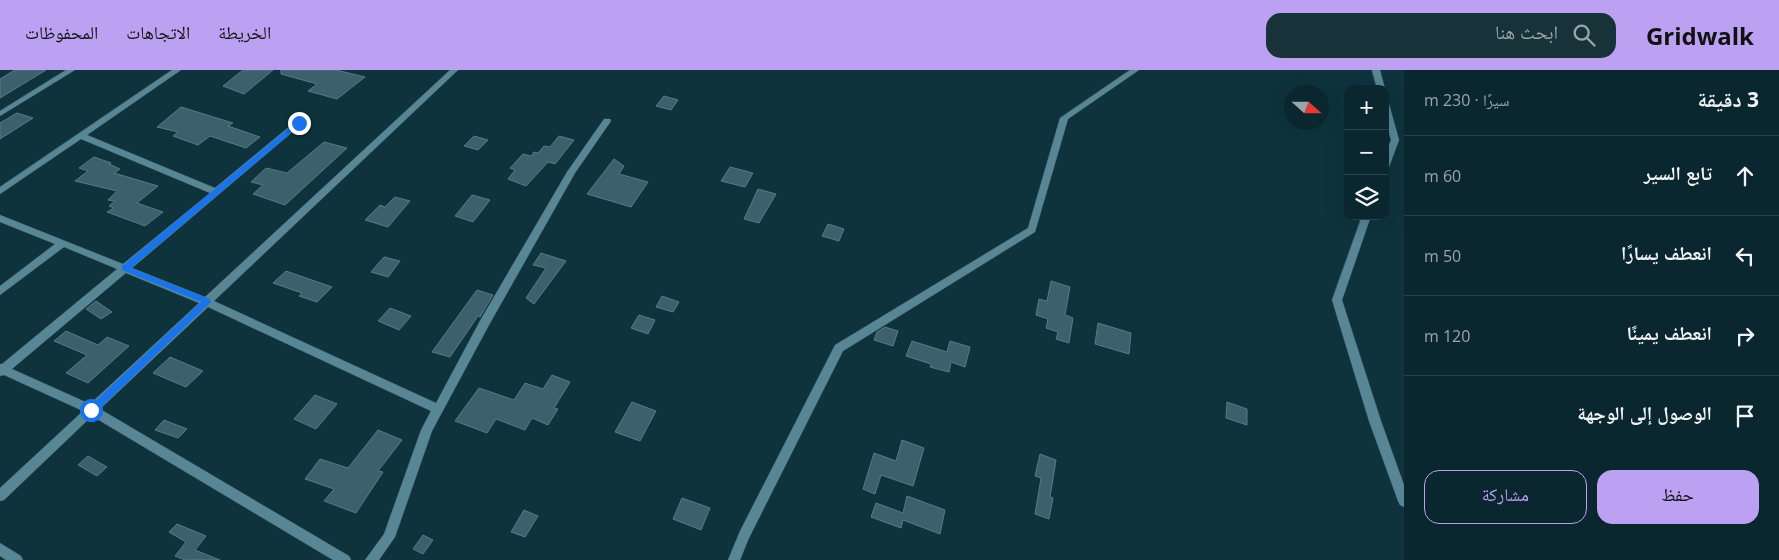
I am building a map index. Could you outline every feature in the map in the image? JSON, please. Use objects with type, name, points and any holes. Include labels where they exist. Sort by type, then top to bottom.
[{"type":"street","points":[[0,114],[71,70]]},
{"type":"street","points":[[0,191],[177,70]]},
{"type":"street","points":[[0,496],[454,70]]},
{"type":"street","points":[[734,560],[744,535],[839,348],[1032,230],[1064,118],[1135,70]]},
{"type":"street","points":[[1376,70],[1380,85]]},
{"type":"street","points":[[1389,118],[1395,140],[1389,156]]},
{"type":"street","points":[[371,560],[389,537],[427,430],[438,409],[485,322],[571,172],[607,120]]},
{"type":"street","points":[[299,123],[1,370],[91,410],[345,560]]},
{"type":"street","points":[[80,136],[216,192]]},
{"type":"street","points":[[0,218],[207,302],[438,409]]},
{"type":"street","points":[[1366,220],[1337,300],[1375,422],[1404,500]]},
{"type":"street","points":[[0,292],[63,243]]},
{"type":"street","points":[[0,549],[17,560]]},
{"type":"building","points":[[15,70],[46,70],[0,98],[0,79]]},
{"type":"building","points":[[243,70],[273,70],[244,94],[223,86]]},
{"type":"building","points":[[281,70],[336,70],[365,77],[337,99],[308,91],[317,84],[281,74]]},
{"type":"building","points":[[664,96],[678,100],[671,110],[656,106]]},
{"type":"building","points":[[181,107],[233,123],[228,126],[260,137],[246,148],[210,136],[198,145],[173,136],[178,132],[157,127]]},
{"type":"building","points":[[17,113],[33,118],[0,139],[0,123]]},
{"type":"building","points":[[474,136],[488,140],[478,150],[464,146]]},
{"type":"building","points":[[559,136],[574,140],[555,164],[548,162],[526,186],[508,179],[515,170],[510,168],[523,154],[531,156],[534,152],[538,153],[544,146],[550,147]]},
{"type":"building","points":[[324,142],[347,148],[285,205],[253,194],[263,185],[251,182],[266,168],[287,173]]},
{"type":"building","points":[[94,157],[111,163],[109,164],[120,169],[114,173],[158,186],[137,203],[163,212],[145,226],[107,212],[114,208],[109,206],[115,201],[108,200],[117,191],[75,181],[88,171],[79,168]]},
{"type":"building","points":[[614,159],[624,166],[619,174],[648,182],[631,207],[587,194]]},
{"type":"building","points":[[730,167],[753,173],[745,187],[721,181]]},
{"type":"building","points":[[758,189],[776,194],[759,223],[744,219]]},
{"type":"building","points":[[472,195],[490,200],[473,222],[455,216]]},
{"type":"building","points":[[395,197],[410,201],[388,227],[365,220],[380,205],[385,207]]},
{"type":"building","points":[[828,224],[844,229],[839,241],[822,236]]},
{"type":"building","points":[[541,253],[566,261],[534,304],[526,298],[546,268],[533,265]]},
{"type":"building","points":[[384,257],[400,261],[388,277],[371,272]]},
{"type":"building","points":[[286,271],[332,287],[317,302],[299,296],[302,293],[273,283]]},
{"type":"building","points":[[1051,281],[1070,287],[1065,315],[1073,318],[1069,343],[1056,339],[1058,332],[1046,328],[1048,319],[1036,315],[1039,299],[1047,301]]},
{"type":"building","points":[[477,290],[493,295],[480,317],[478,316],[450,357],[432,352]]},
{"type":"building","points":[[662,296],[679,302],[673,312],[656,307]]},
{"type":"building","points":[[96,301],[112,312],[101,319],[86,309]]},
{"type":"building","points":[[390,308],[411,316],[399,330],[378,321]]},
{"type":"building","points":[[639,315],[655,320],[648,334],[631,328]]},
{"type":"building","points":[[1098,323],[1131,333],[1129,354],[1095,344]]},
{"type":"building","points":[[885,327],[898,331],[893,346],[874,340],[877,332]]},
{"type":"building","points":[[66,331],[98,345],[107,337],[129,346],[88,383],[66,373],[87,355],[54,341]]},
{"type":"building","points":[[912,341],[947,352],[950,341],[970,347],[965,367],[951,362],[949,372],[930,367],[931,364],[906,356]]},
{"type":"building","points":[[170,357],[203,371],[186,387],[153,373]]},
{"type":"building","points":[[552,375],[570,382],[554,408],[558,409],[548,425],[532,418],[525,430],[496,419],[487,433],[455,421],[479,388],[514,400],[525,383],[543,389]]},
{"type":"building","points":[[315,395],[337,404],[316,429],[294,419]]},
{"type":"building","points":[[632,402],[656,411],[640,441],[615,432]]},
{"type":"building","points":[[1227,402],[1247,409],[1247,425],[1226,418]]},
{"type":"building","points":[[164,420],[187,429],[178,438],[155,430]]},
{"type":"building","points":[[378,430],[402,440],[378,471],[383,472],[356,513],[324,501],[334,489],[305,479],[320,459],[348,468]]},
{"type":"building","points":[[902,440],[924,448],[913,486],[881,475],[875,494],[863,489],[874,453],[896,461]]},
{"type":"building","points":[[1040,454],[1056,460],[1050,497],[1053,498],[1049,519],[1035,514],[1041,478],[1035,476]]},
{"type":"building","points":[[88,456],[107,467],[97,476],[78,465]]},
{"type":"building","points":[[907,496],[945,510],[940,534],[903,520],[901,528],[871,517],[876,503],[903,513]]},
{"type":"building","points":[[682,498],[710,508],[701,530],[673,519]]},
{"type":"building","points":[[524,510],[538,516],[525,537],[511,532]]},
{"type":"building","points":[[177,524],[206,536],[195,550],[220,560],[185,560],[175,556],[186,542],[169,532]]},
{"type":"building","points":[[423,535],[433,540],[423,554],[413,549]]},
{"type":"route","points":[[91,410],[207,302],[125,268],[299,123]]}]
